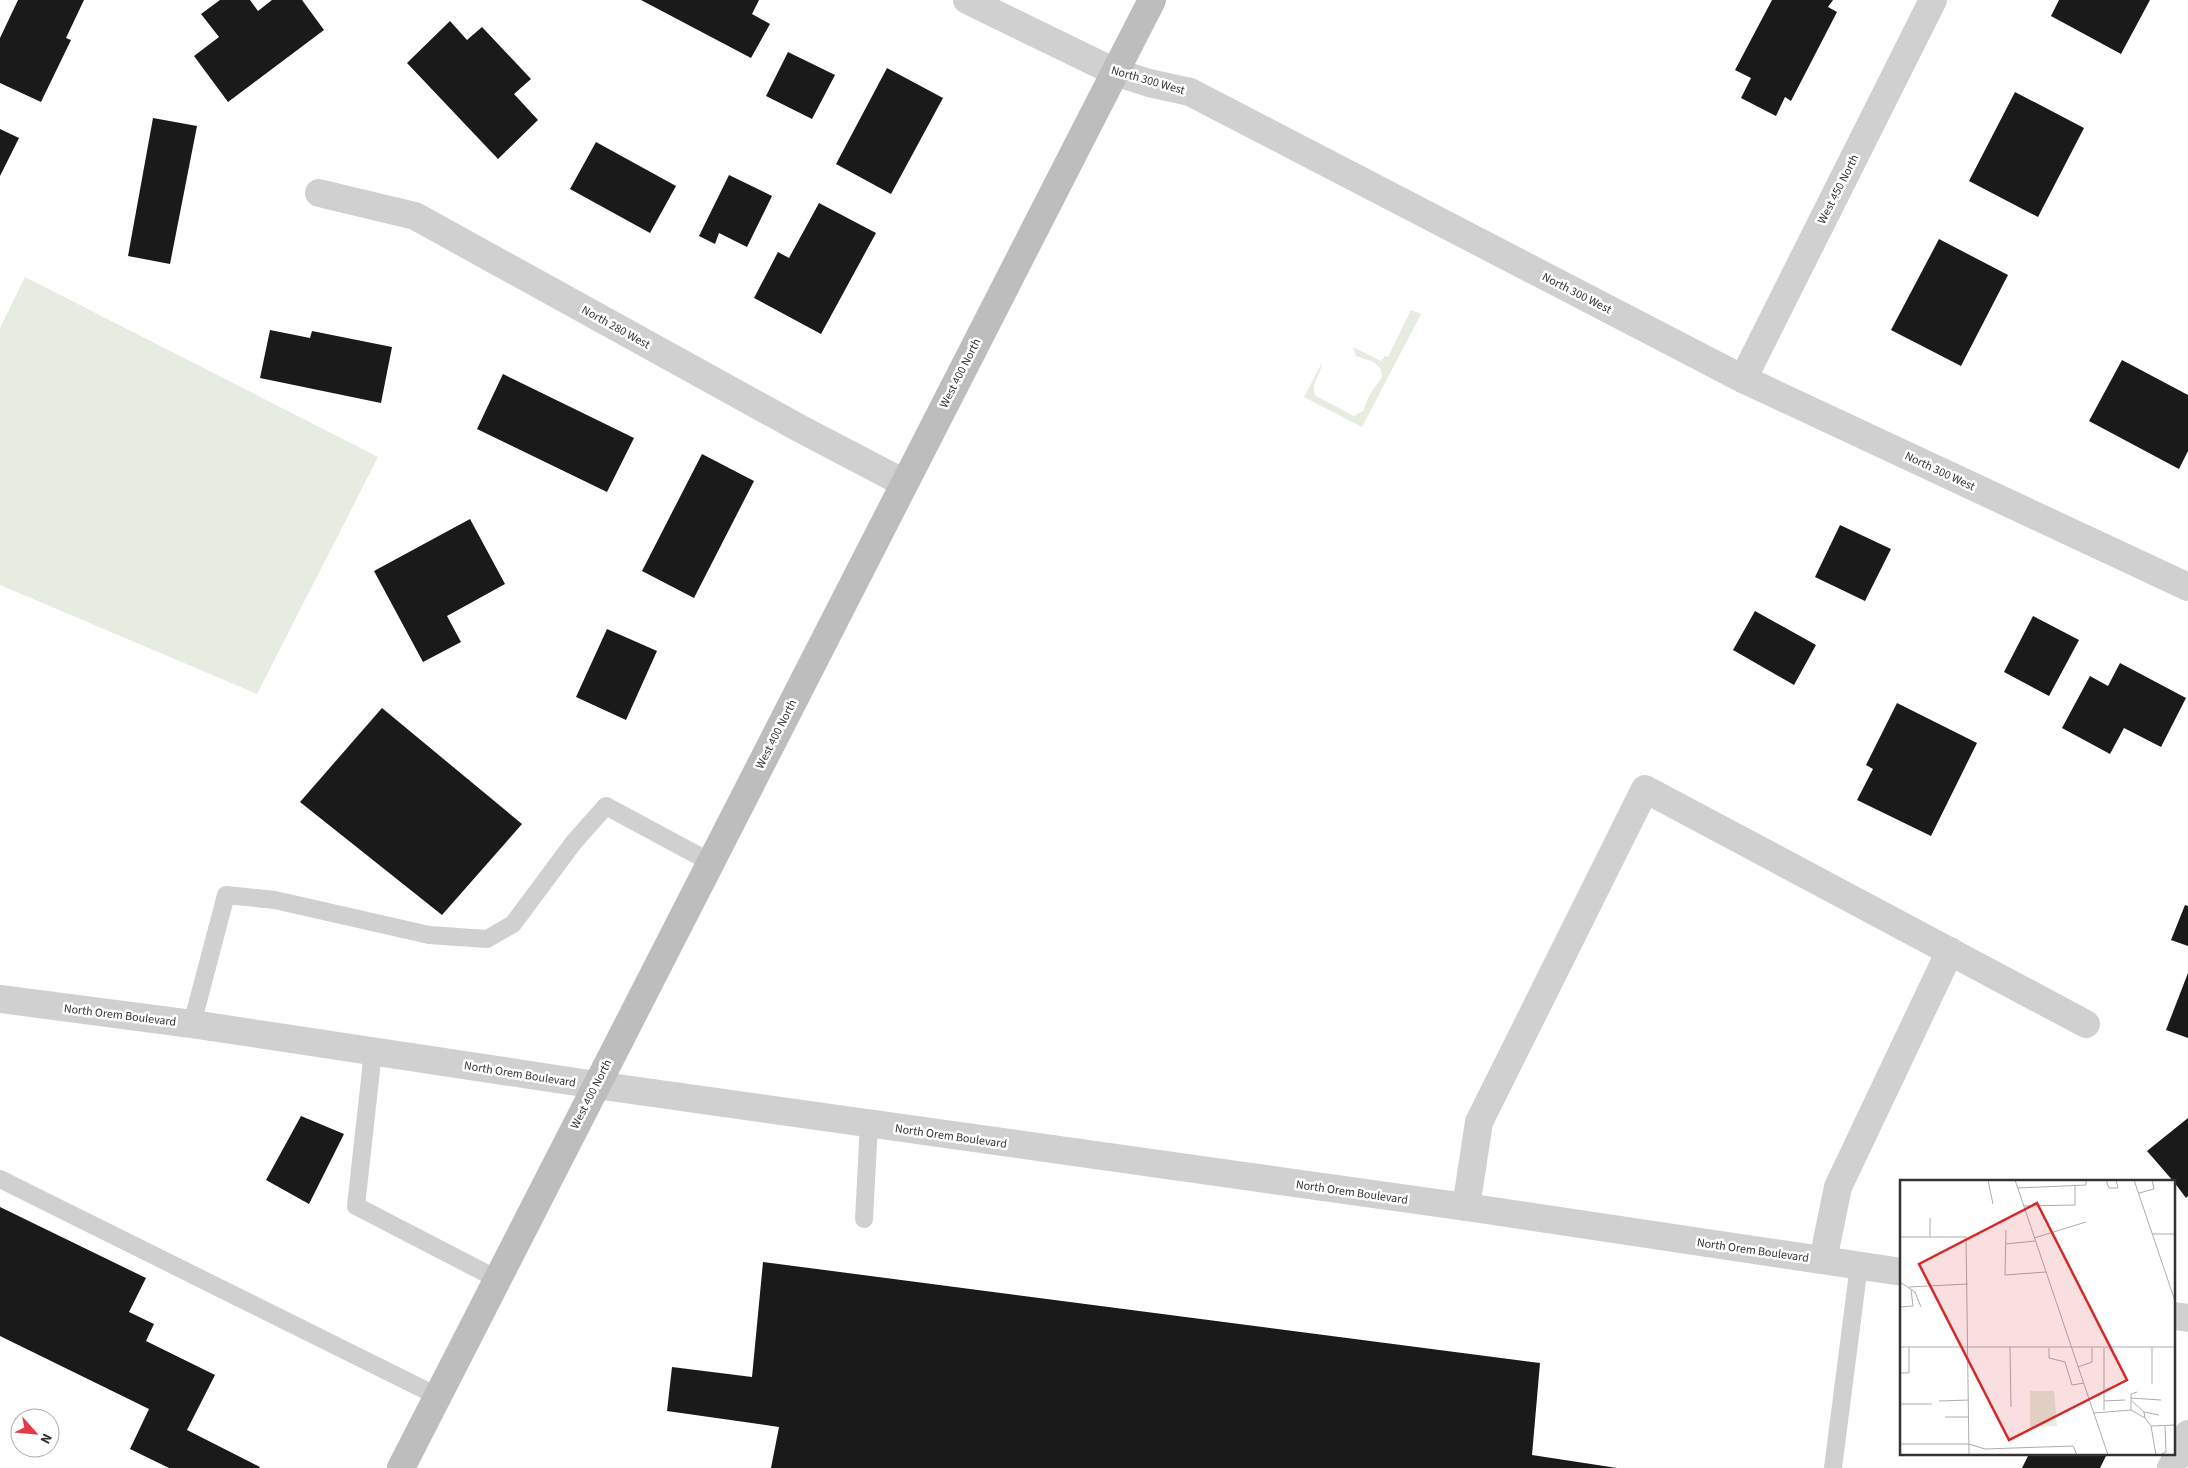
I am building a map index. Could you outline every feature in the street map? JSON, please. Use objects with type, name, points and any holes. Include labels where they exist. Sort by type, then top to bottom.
[{"type":"main road","name":"West 400 North","points":[[401,1468],[1152,0]]},
{"type":"street","name":"North 300 West","points":[[967,0],[1115,72],[1149,83],[1190,92],[1743,379],[2188,586]]},
{"type":"street","name":"West 450 North","points":[[1743,379],[1933,0]]},
{"type":"street","name":"North 280 West","points":[[319,193],[415,216],[790,423],[904,483]]},
{"type":"street","points":[[1466,1207],[1479,1122],[1645,789],[2086,1024]]},
{"type":"street","points":[[1823,1260],[1838,1187],[1950,951]]},
{"type":"street","name":"North Orem Boulevard","points":[[0,999],[192,1024],[596,1085],[1466,1207],[1900,1272]]},
{"type":"street","points":[[2170,1468],[2188,1434]]},
{"type":"lane","points":[[192,1024],[226,895],[274,900],[429,934],[487,939],[513,924],[574,842],[606,806],[710,862]]},
{"type":"lane","points":[[372,1052],[356,1206],[497,1278]]},
{"type":"lane","points":[[864,1219],[869,1124]]},
{"type":"lane","points":[[0,1178],[437,1396]]},
{"type":"lane","points":[[1834,1468],[1859,1265]]},
{"type":"shaded area","points":[[25,277],[378,457],[257,694],[0,585],[0,328]]},
{"type":"shaded area","points":[[1411,310],[1421,314],[1362,427],[1304,397],[1322,363],[1314,388],[1316,396],[1354,416],[1363,411],[1370,394],[1382,377],[1381,369],[1374,362],[1356,356],[1353,347],[1381,361],[1385,356],[1388,357]]},
{"type":"building","points":[[18,0],[84,0],[66,38],[71,40],[41,102],[0,83],[0,38]]},
{"type":"building","points":[[220,0],[250,0],[258,11],[272,0],[302,0],[324,30],[228,102],[194,56],[219,37],[201,14]]},
{"type":"building","points":[[641,0],[759,0],[752,14],[770,24],[751,58]]},
{"type":"building","points":[[1772,0],[1833,0],[1828,7],[1837,12],[1791,101],[1785,97],[1776,116],[1741,98],[1751,78],[1735,70]]},
{"type":"building","points":[[2059,0],[2150,0],[2121,54],[2051,16]]},
{"type":"building","points":[[450,21],[467,40],[482,27],[531,79],[514,94],[538,120],[498,159],[407,63]]},
{"type":"building","points":[[788,52],[835,75],[812,119],[766,96]]},
{"type":"building","points":[[887,68],[943,98],[891,194],[836,164]]},
{"type":"building","points":[[2015,92],[2084,128],[2038,217],[1969,181]]},
{"type":"building","points":[[153,118],[197,126],[170,264],[128,256]]},
{"type":"building","points":[[0,129],[19,138],[0,176]]},
{"type":"building","points":[[596,142],[676,186],[650,233],[570,189]]},
{"type":"building","points":[[729,175],[772,196],[747,247],[719,233],[715,244],[699,236]]},
{"type":"building","points":[[819,203],[876,233],[821,334],[754,298],[778,252],[789,258]]},
{"type":"building","points":[[1939,239],[2008,275],[1961,366],[1891,330]]},
{"type":"building","points":[[270,330],[310,338],[312,331],[392,347],[381,403],[260,378]]},
{"type":"building","points":[[2122,360],[2188,395],[2188,451],[2179,469],[2089,421]]},
{"type":"building","points":[[503,374],[634,438],[607,492],[477,429]]},
{"type":"building","points":[[702,454],[754,481],[694,598],[642,571]]},
{"type":"building","points":[[470,519],[505,584],[447,616],[461,642],[423,662],[374,571]]},
{"type":"building","points":[[1840,525],[1891,549],[1865,601],[1815,577]]},
{"type":"building","points":[[1755,611],[1816,645],[1794,685],[1733,650]]},
{"type":"building","points":[[2033,616],[2079,640],[2049,696],[2004,672]]},
{"type":"building","points":[[607,629],[657,651],[626,720],[576,697]]},
{"type":"building","points":[[2120,663],[2186,698],[2161,747],[2124,728],[2110,754],[2062,728],[2090,676],[2108,686]]},
{"type":"building","points":[[1897,703],[1977,743],[1931,836],[1857,800],[1873,769],[1866,765]]},
{"type":"building","points":[[382,708],[522,824],[442,915],[300,802]]},
{"type":"building","points":[[2185,905],[2188,906],[2188,946],[2171,940]]},
{"type":"building","points":[[2188,973],[2188,1038],[2166,1030]]},
{"type":"building","points":[[301,1116],[344,1134],[309,1204],[266,1180]]},
{"type":"building","points":[[2188,1118],[2188,1196],[2186,1198],[2176,1185],[2176,1180],[2172,1180],[2147,1151]]},
{"type":"building","points":[[0,1207],[146,1278],[129,1312],[154,1324],[146,1341],[215,1375],[187,1430],[259,1468],[169,1468],[130,1449],[149,1409],[0,1336]]},
{"type":"building","points":[[763,1262],[1540,1363],[1532,1455],[1617,1468],[771,1468],[779,1427],[667,1411],[672,1367],[752,1377]]},
{"type":"building","points":[[2028,1456],[2106,1456],[2100,1468],[2022,1468]]}]
